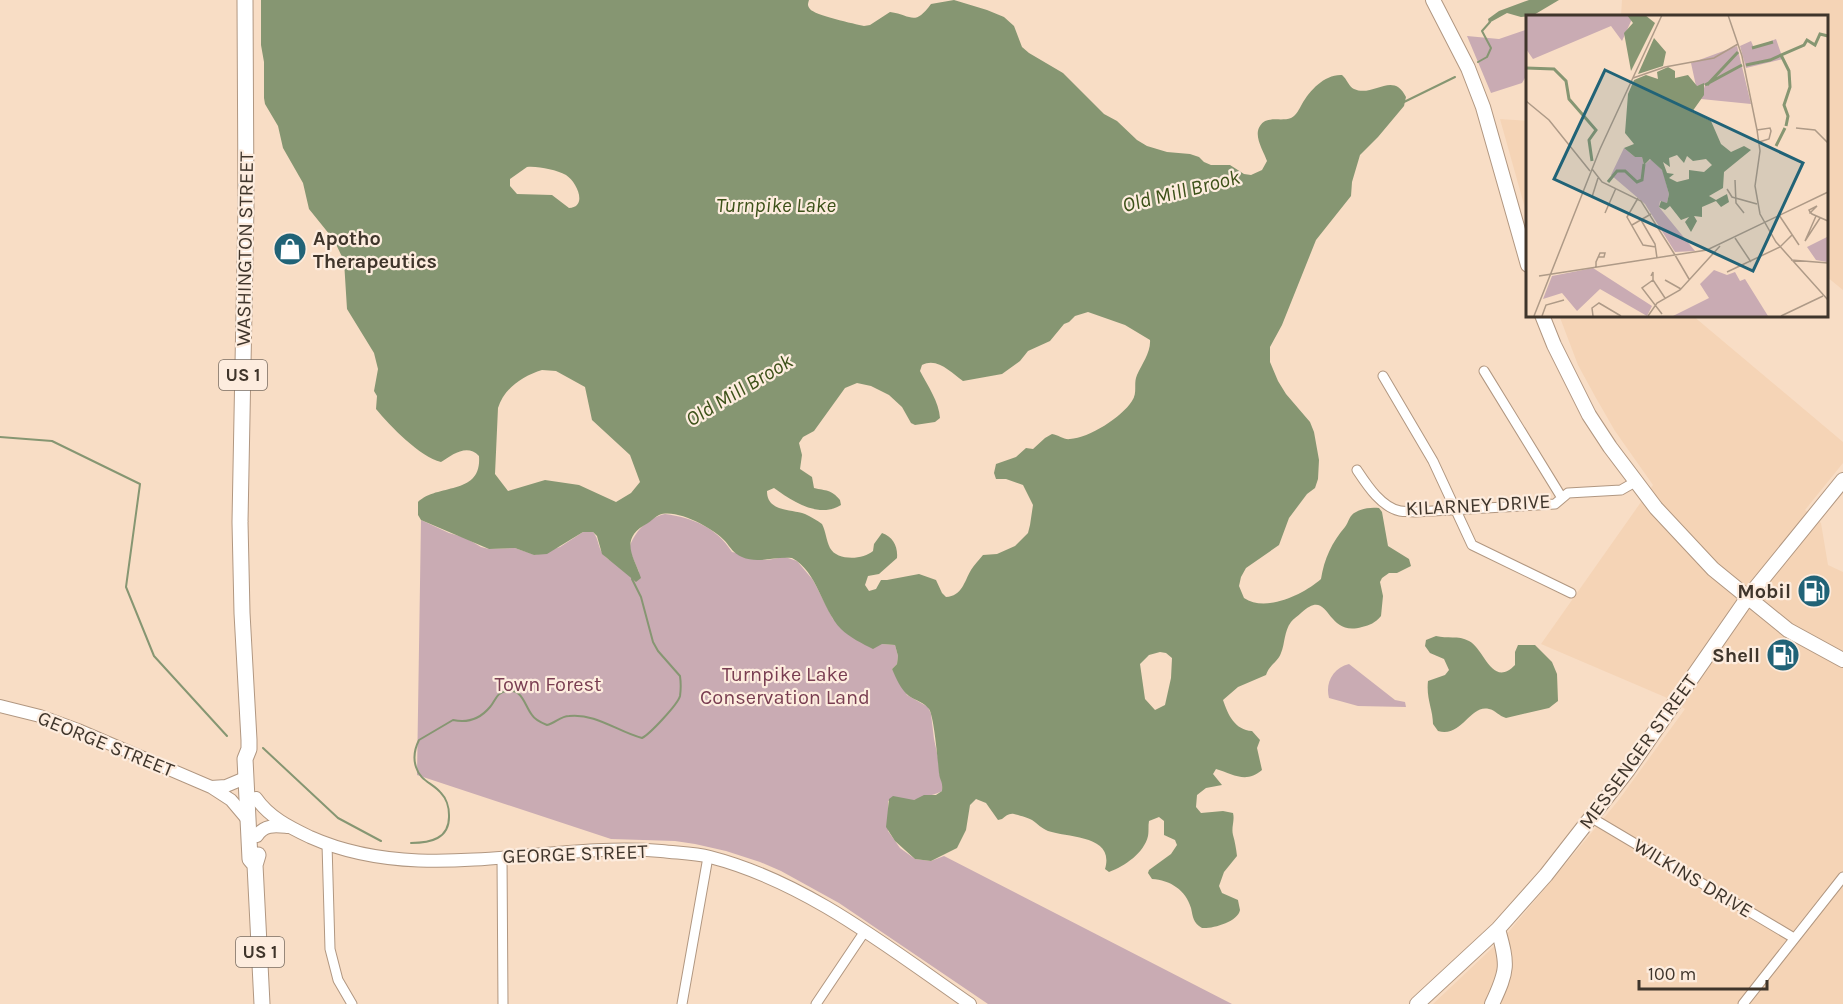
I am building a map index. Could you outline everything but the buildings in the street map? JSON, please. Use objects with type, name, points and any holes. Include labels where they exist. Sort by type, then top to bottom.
[{"type":"main road","name":"WASHINGTON STREET","points":[[245,0],[246,206],[240,522],[249,749],[245,759],[245,778],[250,859],[255,864]]},
{"type":"main road","points":[[1433,0],[1468,68],[1483,106],[1526,258]]},
{"type":"main road","points":[[1542,316],[1554,345],[1589,415],[1635,482],[1690,546],[1713,569],[1788,630],[1843,660]]},
{"type":"main road","name":"MESSENGER STREET","points":[[1417,1004],[1498,929],[1546,875],[1628,770],[1748,597],[1843,480]]},
{"type":"main road","name":"WASHINGTON STREET","points":[[249,749],[254,757],[258,858],[255,864],[262,1004]]},
{"type":"main road","points":[[1492,1004],[1506,968],[1498,929]]},
{"type":"street","points":[[1484,371],[1562,498]]},
{"type":"street","points":[[1383,376],[1433,461],[1472,545],[1571,592]]},
{"type":"street","name":"KILARNEY DRIVE","points":[[1357,470],[1370,489],[1388,506],[1399,511],[1555,504],[1568,493],[1622,490],[1635,482]]},
{"type":"street","name":"GEORGE STREET","points":[[0,706],[40,716],[78,730],[211,787],[231,800],[247,819]]},
{"type":"street","points":[[211,787],[226,786],[245,778]]},
{"type":"street","name":"GEORGE STREET","points":[[256,798],[269,814],[289,827],[327,844],[374,857],[404,861],[646,850],[708,857],[741,866],[808,897],[865,931],[970,1004]]},
{"type":"street","name":"WILKINS DRIVE","points":[[1592,818],[1794,938]]},
{"type":"street","points":[[257,836],[260,830],[271,826],[289,827]]},
{"type":"street","points":[[327,844],[330,949],[338,980],[352,1004]]},
{"type":"street","points":[[502,857],[503,1004]]},
{"type":"street","points":[[682,1004],[708,857]]},
{"type":"street","points":[[1743,1004],[1843,878]]},
{"type":"street","points":[[816,1004],[865,931]]},
{"type":"shaded area","points":[[1622,0],[1843,0],[1843,290],[1828,278],[1828,15],[1621,15]]},
{"type":"shaded area","points":[[1500,119],[1526,121],[1526,212]]},
{"type":"shaded area","points":[[1559,316],[1693,316],[1843,442],[1843,463],[1805,510],[1821,523],[1828,565],[1843,572],[1843,1004],[1433,1004],[1506,935],[1618,801],[1685,709],[1665,697],[1541,644],[1653,485],[1615,431],[1578,365]]},
{"type":"green space","points":[[1526,30],[1526,76],[1522,83],[1491,93],[1467,36],[1499,39]]},
{"type":"green space","name":"Town Forest","points":[[665,514],[703,525],[719,536],[732,552],[767,560],[785,557],[797,561],[813,580],[833,619],[882,644],[895,645],[898,656],[897,664],[892,669],[907,695],[928,707],[931,714],[939,773],[943,782],[942,791],[937,793],[915,800],[899,798],[888,801],[888,831],[900,848],[915,859],[931,861],[944,856],[1232,1004],[988,1004],[839,903],[760,862],[695,844],[675,841],[611,839],[417,775],[421,520],[466,538],[481,547],[515,548],[535,555],[560,547],[583,532],[593,532],[601,552],[606,557],[639,572],[629,549],[631,543],[647,522]]},
{"type":"green space","points":[[1349,664],[1395,700],[1405,702],[1406,707],[1358,706],[1329,698],[1329,682],[1339,669]]},
{"type":"water","name":"Turnpike Lake","points":[[261,0],[809,0],[810,9],[819,14],[864,26],[870,25],[890,12],[912,18],[921,15],[931,4],[954,0],[1004,17],[1014,26],[1022,47],[1063,73],[1104,114],[1117,121],[1147,146],[1167,152],[1190,154],[1211,165],[1230,165],[1244,174],[1251,175],[1262,170],[1267,161],[1258,139],[1260,126],[1266,121],[1293,117],[1309,93],[1324,80],[1342,75],[1352,88],[1361,91],[1389,85],[1401,89],[1406,97],[1404,106],[1360,155],[1352,182],[1351,196],[1316,240],[1282,325],[1270,347],[1270,362],[1278,381],[1310,422],[1314,432],[1319,460],[1318,479],[1315,488],[1307,494],[1289,518],[1279,545],[1246,568],[1239,586],[1244,598],[1253,602],[1274,603],[1295,596],[1314,585],[1321,579],[1329,551],[1352,515],[1370,508],[1379,508],[1382,512],[1388,546],[1409,559],[1411,566],[1397,573],[1389,573],[1382,578],[1380,582],[1383,596],[1381,616],[1370,624],[1350,628],[1341,626],[1318,605],[1311,606],[1301,613],[1287,629],[1280,656],[1266,675],[1238,687],[1223,700],[1233,721],[1241,728],[1252,731],[1260,740],[1257,748],[1262,770],[1245,777],[1216,769],[1213,774],[1222,785],[1206,788],[1197,795],[1196,807],[1201,813],[1223,811],[1233,813],[1237,856],[1224,872],[1219,886],[1222,893],[1238,900],[1240,910],[1235,918],[1224,924],[1202,928],[1195,922],[1189,902],[1181,891],[1165,881],[1152,879],[1148,873],[1149,870],[1171,854],[1177,845],[1175,840],[1164,835],[1164,821],[1159,817],[1149,821],[1146,842],[1138,853],[1109,872],[1105,869],[1106,858],[1103,850],[1097,844],[1078,837],[1048,831],[1032,820],[1016,814],[1009,814],[998,820],[986,803],[976,799],[970,805],[966,830],[957,848],[931,861],[915,859],[895,841],[886,827],[889,799],[893,796],[914,800],[924,795],[936,795],[942,791],[931,713],[925,705],[909,696],[897,680],[892,669],[897,664],[898,656],[895,645],[882,644],[873,649],[844,632],[834,620],[808,572],[792,558],[748,559],[734,552],[720,536],[695,521],[675,514],[659,515],[633,535],[632,555],[641,578],[636,582],[602,554],[597,536],[593,532],[583,532],[547,554],[534,555],[515,548],[489,549],[421,520],[418,515],[418,502],[436,492],[466,483],[474,477],[478,469],[479,456],[470,450],[465,450],[441,462],[433,459],[406,440],[376,409],[377,396],[374,391],[378,369],[374,353],[347,309],[344,261],[334,240],[309,209],[303,183],[283,148],[278,126],[265,104],[264,62],[261,45]],"holes":[[[527,167],[542,168],[566,175],[577,188],[578,203],[575,207],[569,208],[552,195],[517,194],[510,186],[510,179]],[[1088,312],[1125,325],[1150,340],[1148,353],[1136,378],[1134,398],[1121,414],[1095,431],[1070,439],[1052,434],[1033,449],[1026,448],[1016,457],[996,464],[994,473],[996,479],[1006,479],[1023,485],[1033,505],[1028,533],[1015,546],[997,554],[983,555],[956,594],[946,597],[936,580],[919,574],[881,580],[876,589],[869,591],[865,585],[868,576],[879,574],[897,558],[896,546],[889,537],[882,533],[874,544],[873,551],[869,554],[844,557],[830,548],[822,524],[805,514],[781,509],[771,503],[767,491],[774,488],[806,507],[824,510],[841,505],[840,500],[834,494],[814,488],[812,477],[800,469],[802,455],[799,443],[803,437],[814,431],[845,388],[857,383],[871,386],[889,395],[902,407],[911,423],[915,425],[935,422],[940,418],[938,406],[920,371],[922,365],[939,364],[963,381],[1002,374],[1020,361],[1028,351],[1050,341],[1064,324],[1075,316]],[[542,370],[556,371],[585,387],[592,420],[630,455],[640,482],[631,493],[616,502],[579,485],[545,480],[508,491],[495,474],[498,408],[510,389],[521,379]],[[1160,652],[1172,658],[1171,678],[1165,705],[1155,710],[1145,699],[1140,664],[1149,655]]]},
{"type":"water","points":[[1529,0],[1559,0],[1534,15],[1521,17],[1507,13],[1489,23],[1488,19],[1499,11]]},
{"type":"water","points":[[1436,636],[1469,641],[1494,670],[1500,672],[1507,671],[1515,665],[1515,652],[1518,645],[1535,645],[1552,662],[1557,674],[1558,701],[1549,708],[1506,718],[1491,710],[1482,709],[1476,711],[1453,730],[1438,731],[1433,724],[1428,681],[1445,675],[1449,670],[1444,659],[1430,653],[1425,646],[1426,640]]},
{"type":"waterway","name":"Old Mill Brook","points":[[1478,62],[1487,57],[1491,48],[1482,31],[1490,22]]},
{"type":"waterway","name":"Old Mill Brook","points":[[1404,102],[1455,77]]},
{"type":"waterway","name":"Old Mill Brook","points":[[0,437],[52,441],[140,484],[126,587],[154,656],[227,736]]},
{"type":"waterway","name":"Old Mill Brook","points":[[411,843],[438,838],[446,830],[449,815],[444,797],[418,772],[415,753],[419,740],[453,720],[463,721],[478,717],[503,692],[516,692],[533,717],[547,725],[566,716],[588,717],[642,738],[669,712],[680,696],[680,676],[653,642],[641,597],[632,579]]},
{"type":"waterway","name":"Old Mill Brook","points":[[263,748],[338,818],[381,841]]},
{"type":"place","name":"Apotho Therapeutics","points":[[290,249]]},
{"type":"place","name":"Mobil","points":[[1814,591]]},
{"type":"place","name":"Shell","points":[[1783,655]]},
{"type":"park label","name":"Turnpike Lake Conservation Land","points":[[785,686]]}]
